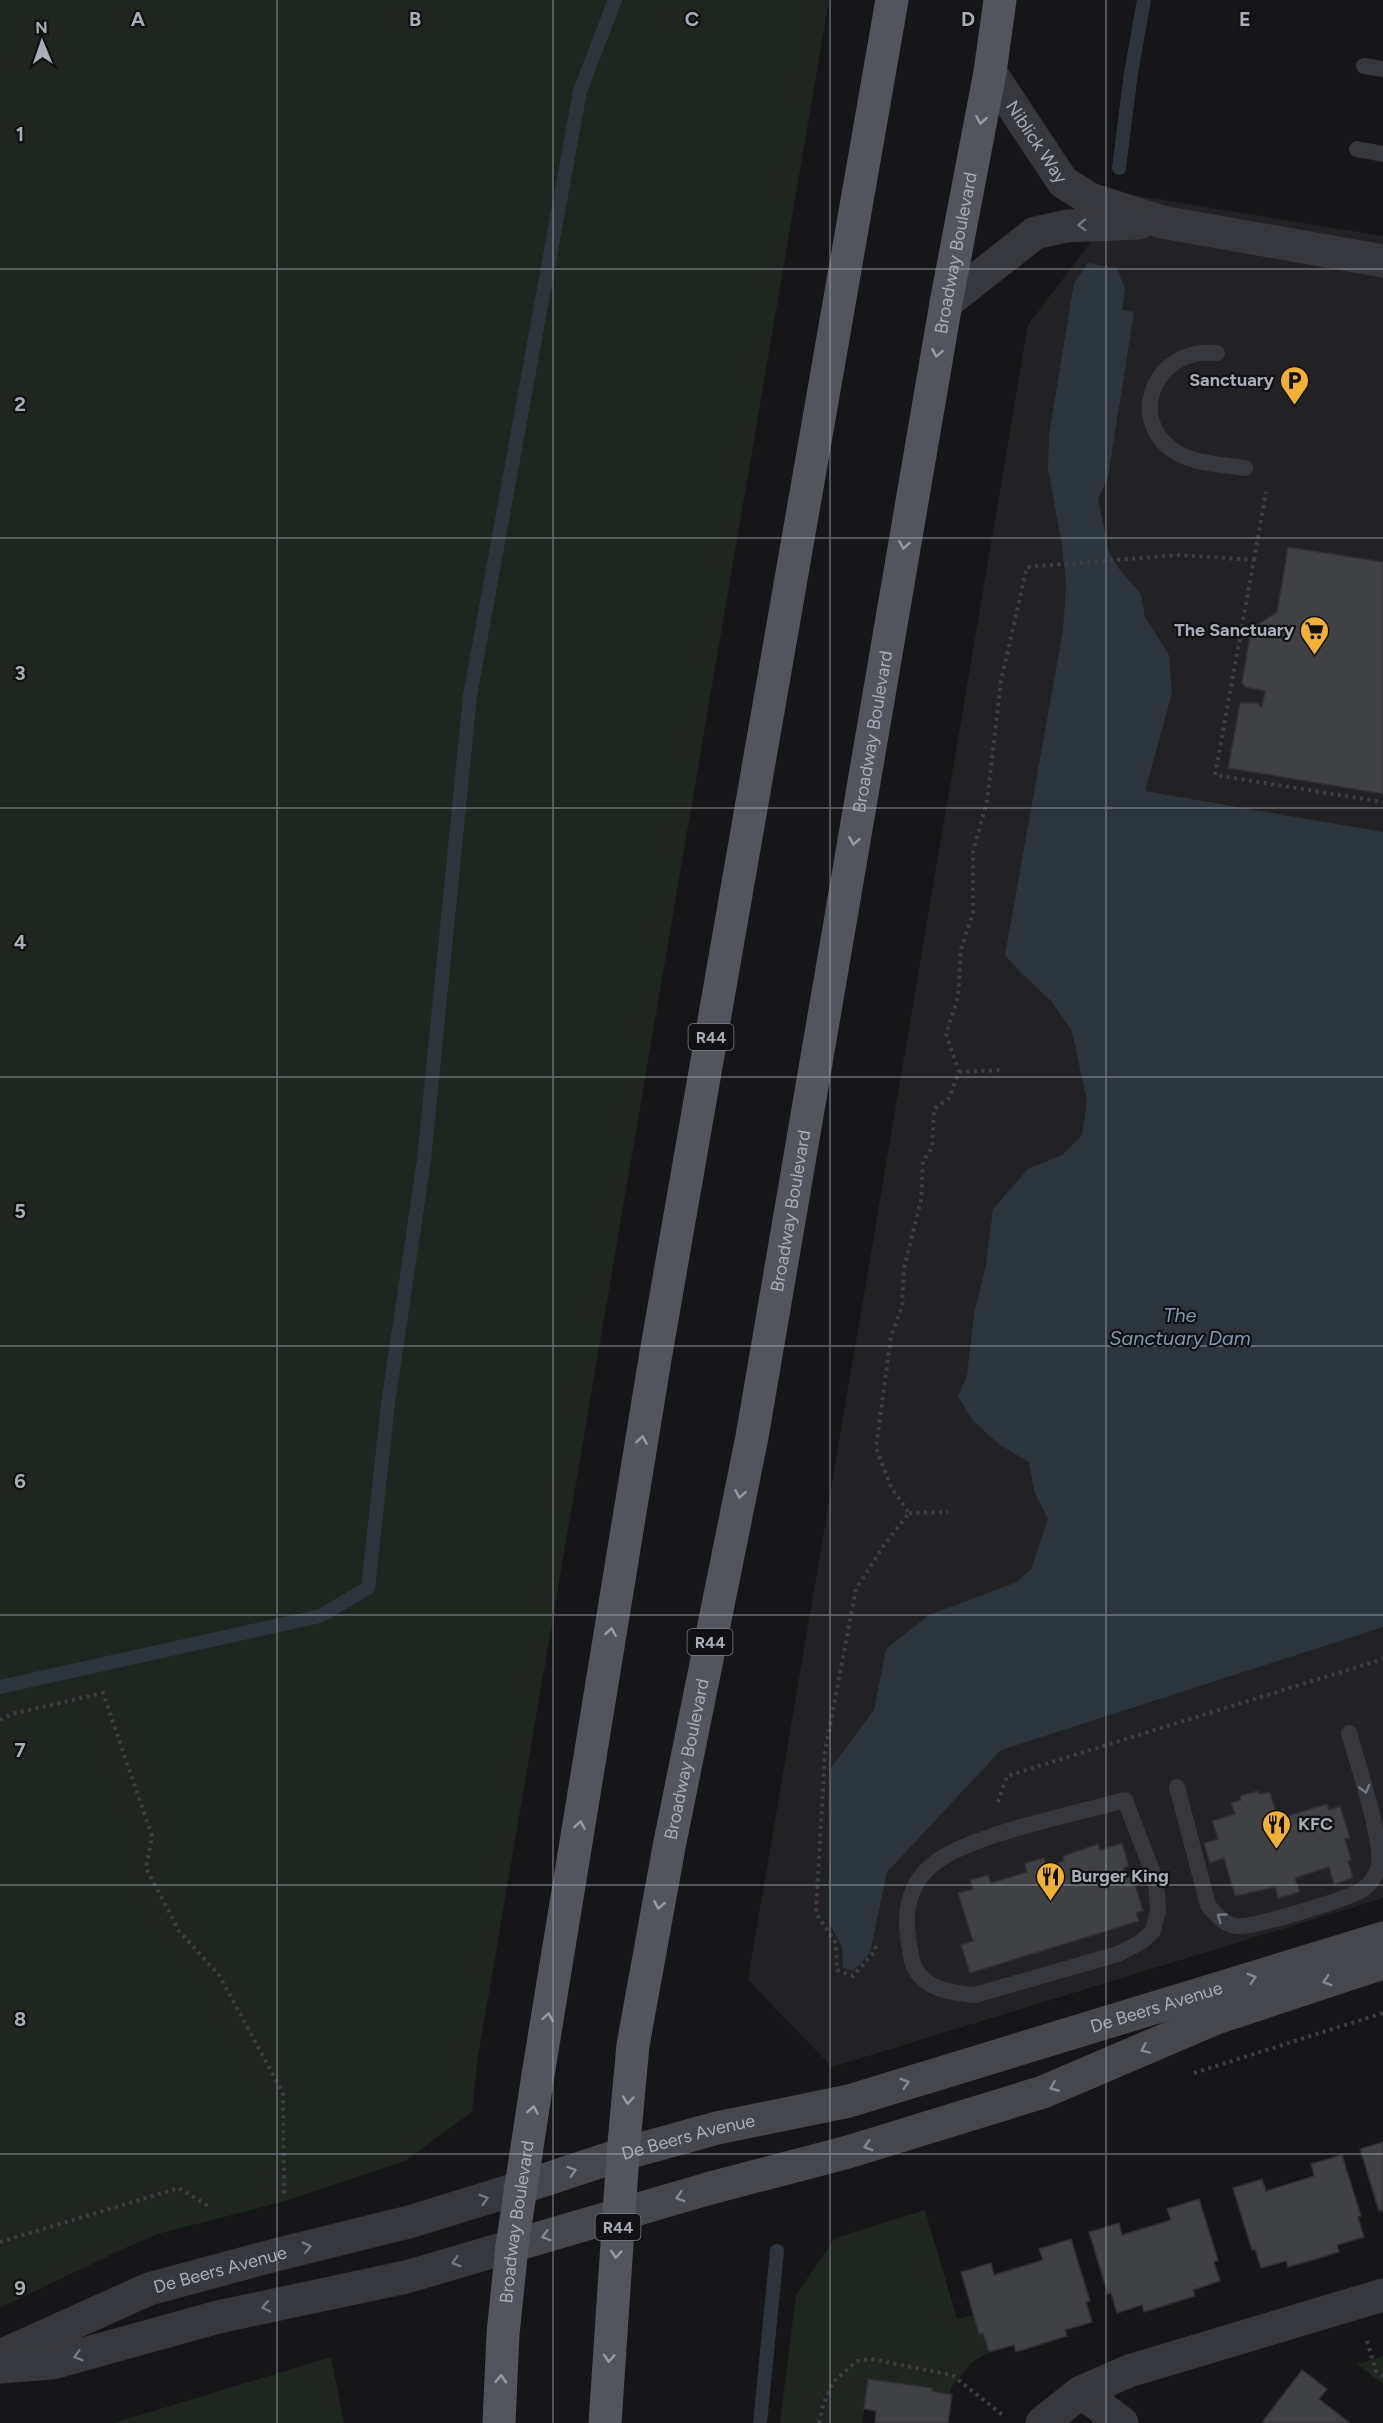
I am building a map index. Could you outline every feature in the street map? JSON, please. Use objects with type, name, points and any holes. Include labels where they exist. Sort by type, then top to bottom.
[{"type":"main road","name":"Broadway Boulevard","points":[[499,2423],[503,2334],[520,2188],[655,1359],[892,0]]},
{"type":"main road","name":"Broadway Boulevard","points":[[605,2423],[623,2154],[633,2045],[669,1847],[754,1425],[946,303],[990,72],[1000,0]]},
{"type":"street","name":"Niblick Way","points":[[990,72],[1064,182],[1090,199],[1162,222],[1383,261]]},
{"type":"street","name":"Niblick Way","points":[[946,303],[1035,233],[1067,226],[1162,222]]},
{"type":"street","name":"De Beers Avenue","points":[[0,2356],[149,2289],[409,2222],[623,2154],[717,2128],[849,2100],[1383,1938]]},
{"type":"street","name":"De Beers Avenue","points":[[0,2367],[52,2363],[219,2317],[406,2277],[707,2189],[848,2152],[1043,2092],[1216,2018],[1383,1963]]},
{"type":"street","points":[[1042,2423],[1081,2392],[1129,2371],[1383,2295]]},
{"type":"street","points":[[1081,2392],[1122,2423]]},
{"type":"lane","points":[[1364,66],[1383,69]]},
{"type":"lane","points":[[1358,149],[1383,154]]},
{"type":"lane","points":[[1217,353],[1201,351],[1186,356],[1172,363],[1161,374],[1153,388],[1151,404],[1153,420],[1158,435],[1182,456],[1245,468]]},
{"type":"lane","points":[[1177,1787],[1208,1905],[1221,1920],[1236,1926],[1263,1923],[1358,1893],[1373,1880],[1379,1866],[1380,1845],[1349,1733]]},
{"type":"lane","points":[[1125,1800],[1156,1881],[1158,1911],[1153,1931],[1141,1942],[1118,1954],[975,1995],[951,1993],[926,1983],[912,1962],[905,1924],[913,1890],[931,1866],[952,1852],[997,1835],[1125,1800]]},
{"type":"path","points":[[1267,484],[1215,775],[1383,802]]},
{"type":"path","points":[[909,1514],[891,1487],[876,1448],[891,1336],[902,1307],[904,1268],[921,1200],[923,1161],[932,1148],[934,1109],[949,1098],[959,1072],[946,1034],[958,997],[961,949],[973,913],[973,852],[987,801],[1001,681],[1027,567],[1178,555],[1254,560]]},
{"type":"path","points":[[959,1072],[1003,1070]]},
{"type":"path","points":[[876,1941],[874,1952],[853,1976],[837,1970],[836,1943],[816,1913],[825,1752],[856,1589],[884,1545],[909,1514],[948,1512]]},
{"type":"path","points":[[997,1804],[1007,1776],[1383,1659]]},
{"type":"path","points":[[0,1720],[12,1714],[103,1693],[152,1836],[146,1868],[179,1931],[219,1975],[282,2093],[284,2194]]},
{"type":"path","points":[[0,2242],[179,2188],[210,2207]]},
{"type":"path","points":[[819,2423],[823,2405],[833,2382],[857,2361],[871,2360],[952,2375],[1013,2423]]},
{"type":"shaded area","points":[[0,0],[829,0],[478,2057],[472,2112],[405,2161],[282,2202],[161,2233],[0,2308]]},
{"type":"shaded area","points":[[1127,194],[1383,236],[1383,1898],[832,2067],[748,1980],[1028,325]]},
{"type":"shaded area","points":[[925,2210],[957,2319],[974,2315],[979,2334],[983,2333],[989,2352],[971,2363],[950,2389],[952,2395],[932,2391],[932,2388],[869,2379],[862,2423],[780,2423],[796,2295],[835,2238]]},
{"type":"shaded area","points":[[1383,2356],[1383,2384],[1357,2364]]},
{"type":"shaded area","points":[[331,2357],[344,2423],[114,2423]]},
{"type":"water","name":"The Sanctuary Dam","points":[[1088,263],[1117,268],[1125,288],[1122,310],[1134,312],[1108,477],[1098,499],[1109,552],[1119,569],[1141,594],[1145,617],[1169,655],[1172,693],[1145,791],[1383,832],[1383,1627],[1001,1750],[887,1872],[870,1953],[853,1971],[843,1968],[842,1947],[829,1923],[831,1768],[874,1710],[886,1649],[929,1615],[1017,1582],[1031,1569],[1048,1519],[1034,1491],[1029,1462],[1000,1445],[973,1421],[958,1397],[967,1375],[974,1314],[986,1265],[993,1209],[1028,1169],[1062,1155],[1082,1135],[1087,1101],[1072,1031],[1051,1001],[1005,955],[1063,630],[1066,585],[1062,545],[1048,469],[1049,435],[1074,283]]},
{"type":"building","name":"The Sanctuary","points":[[1288,547],[1383,562],[1383,794],[1228,768],[1240,703],[1257,703],[1262,707],[1265,691],[1245,687],[1242,682],[1251,629],[1277,612]]},
{"type":"building","name":"KFC","points":[[1258,1791],[1259,1794],[1270,1792],[1278,1819],[1327,1804],[1329,1810],[1340,1806],[1350,1838],[1345,1839],[1353,1878],[1334,1884],[1329,1867],[1295,1878],[1300,1892],[1278,1898],[1275,1887],[1235,1896],[1224,1858],[1210,1863],[1204,1843],[1218,1839],[1212,1821],[1235,1814],[1231,1803],[1241,1800],[1240,1796]]},
{"type":"building","name":"Burger King","points":[[1122,1843],[1129,1866],[1123,1868],[1126,1878],[1132,1875],[1143,1911],[1136,1913],[1139,1921],[970,1973],[961,1945],[973,1941],[958,1893],[973,1889],[970,1880],[988,1875],[991,1883],[1027,1872],[1025,1863],[1044,1858],[1046,1866],[1064,1861],[1063,1856],[1098,1844],[1100,1850]]},
{"type":"building","points":[[1383,2142],[1383,2213],[1382,2210],[1379,2211],[1360,2149]]},
{"type":"building","points":[[1342,2155],[1361,2216],[1358,2217],[1364,2237],[1337,2245],[1339,2252],[1288,2267],[1286,2261],[1261,2268],[1255,2249],[1252,2250],[1233,2188],[1262,2179],[1266,2191],[1314,2176],[1311,2164]]},
{"type":"building","points":[[1199,2199],[1218,2260],[1214,2262],[1220,2281],[1193,2290],[1195,2296],[1144,2312],[1142,2305],[1117,2313],[1111,2293],[1108,2294],[1089,2232],[1119,2223],[1122,2235],[1171,2220],[1167,2209]]},
{"type":"building","points":[[1071,2239],[1090,2301],[1086,2302],[1092,2322],[1065,2330],[1067,2336],[1016,2352],[1014,2345],[989,2352],[983,2333],[979,2334],[961,2272],[991,2263],[994,2275],[1043,2260],[1039,2249]]},
{"type":"building","points":[[1302,2370],[1327,2389],[1319,2399],[1350,2423],[1265,2423],[1263,2421]]},
{"type":"building","points":[[868,2379],[933,2388],[932,2391],[952,2395],[948,2423],[875,2423],[876,2411],[864,2409]]},
{"type":"waterway","points":[[0,1687],[320,1616],[368,1588],[388,1404],[424,1160],[470,696],[580,91],[615,0]]},
{"type":"waterway","points":[[1119,168],[1131,73],[1144,0]]},
{"type":"waterway","points":[[760,2423],[777,2251]]},
{"type":"place","name":"Sanctuary","points":[[1295,406]]},
{"type":"place","name":"The Sanctuary","points":[[1315,656]]},
{"type":"place","name":"KFC","points":[[1277,1850]]},
{"type":"place","name":"Burger King","points":[[1050,1902]]}]
